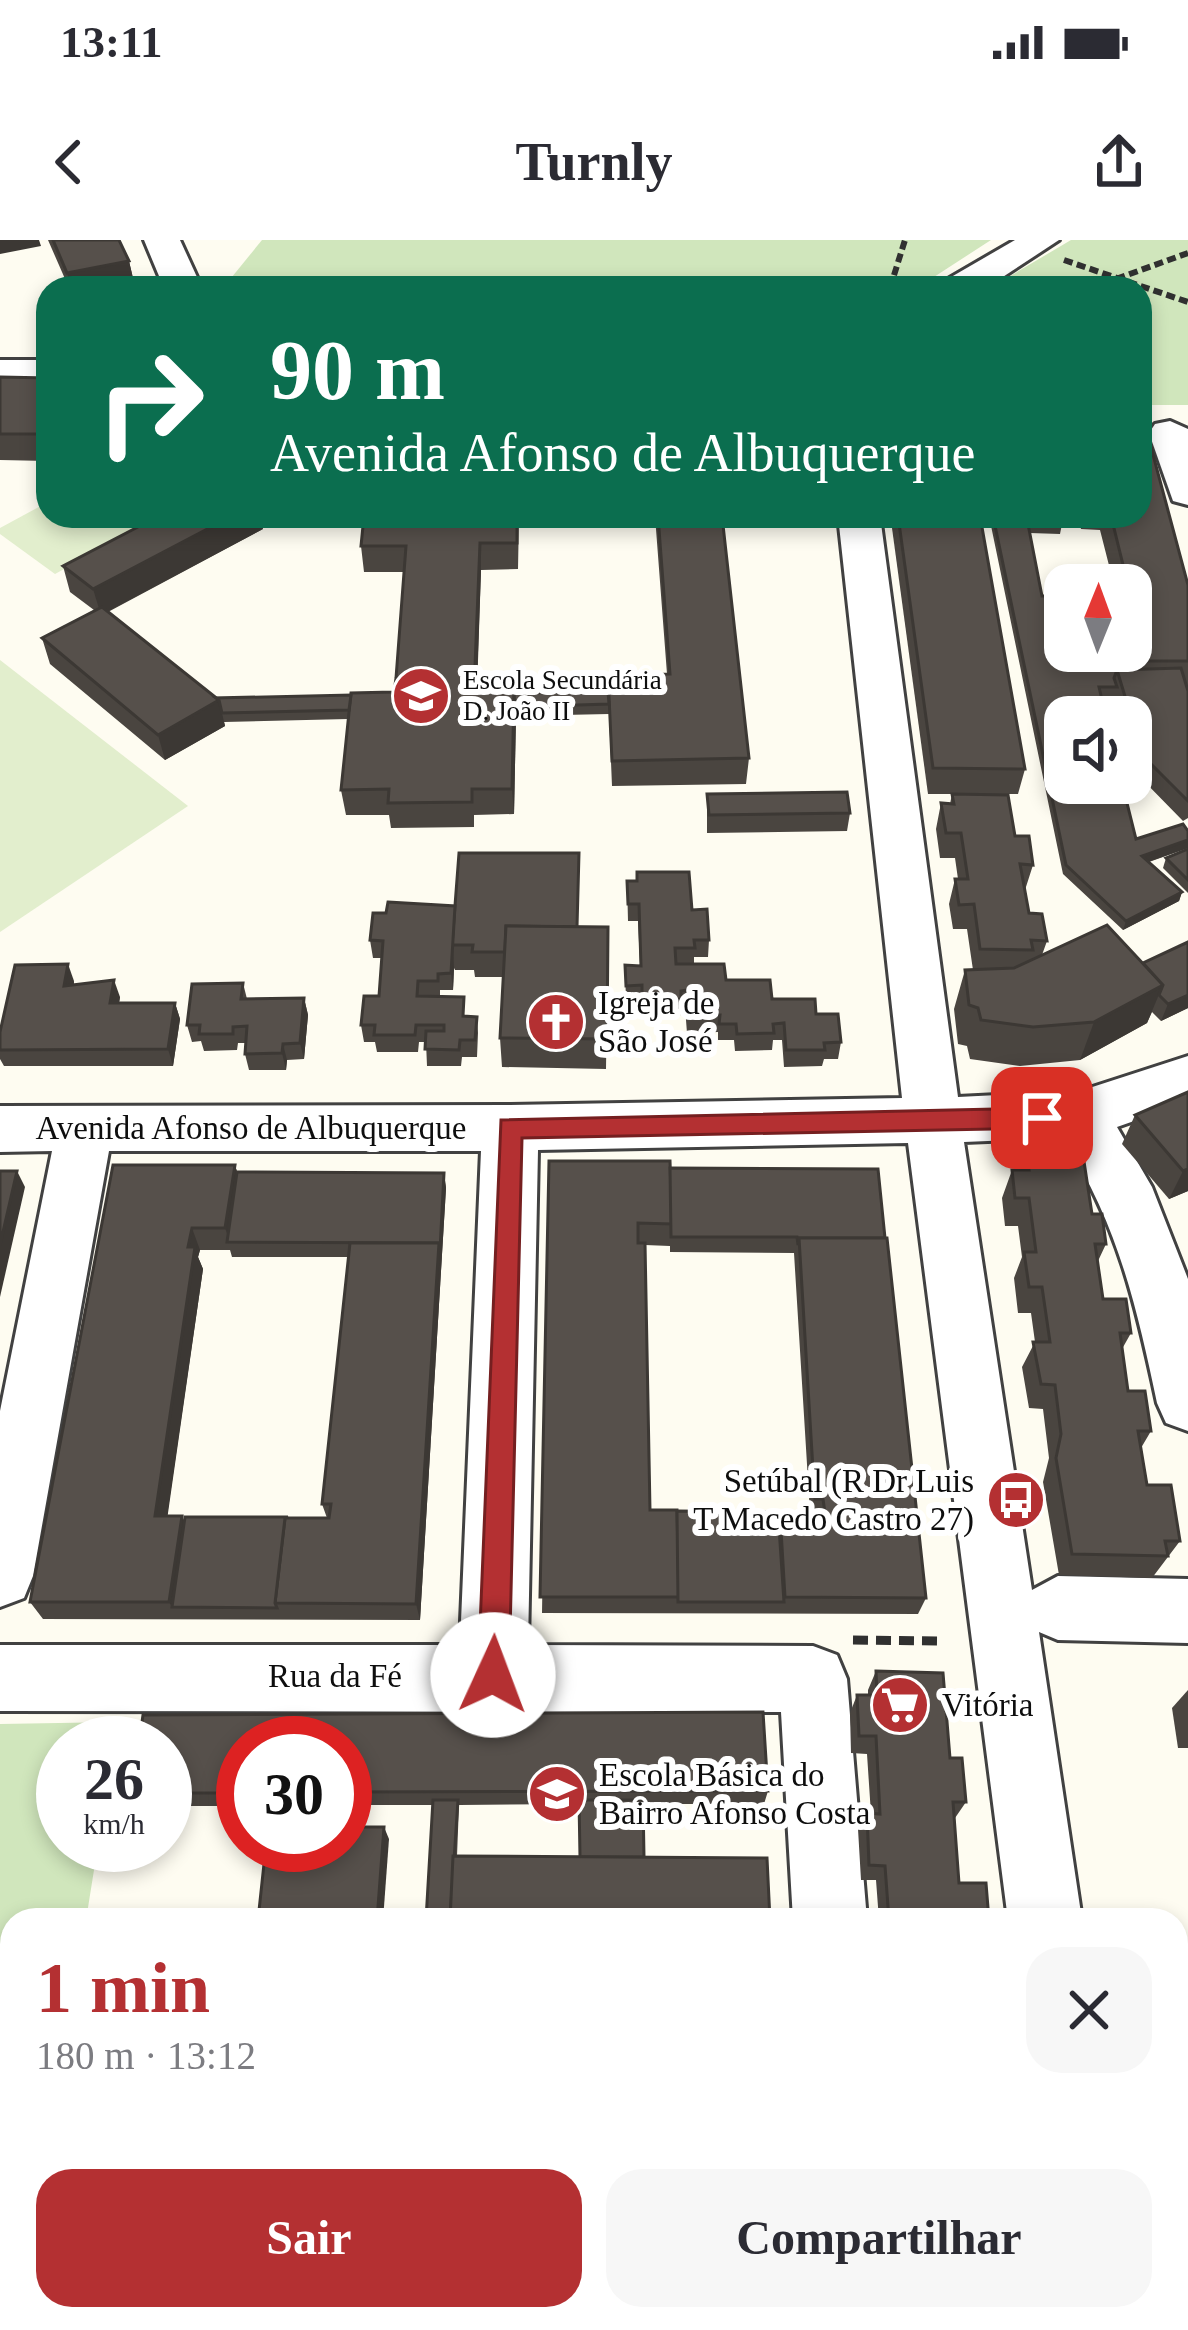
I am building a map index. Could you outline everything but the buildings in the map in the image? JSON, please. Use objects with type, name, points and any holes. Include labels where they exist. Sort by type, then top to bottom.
[{"type":"street","points":[[162,240],[177,276]]},
{"type":"street","points":[[980,276],[1035,244]]},
{"type":"street","points":[[0,347],[36,347]]},
{"type":"street","points":[[0,372],[36,372]]},
{"type":"street","points":[[1166,433],[1188,492]]},
{"type":"street","points":[[860,528],[934,1121],[1043,1908]]},
{"type":"street","name":"Avenida Afonso de Albuquerque","points":[[0,1129],[510,1128],[1078,1116],[1143,1099],[1188,1078]]},
{"type":"street","points":[[1078,1116],[1122,1183],[1148,1245],[1165,1295],[1188,1402]]},
{"type":"street","points":[[0,1576],[85,1128]]},
{"type":"street","points":[[493,1675],[510,1128]]},
{"type":"street","points":[[1058,1608],[1188,1611]]},
{"type":"street","points":[[826,1660],[830,1908]]},
{"type":"street","name":"Rua da Fé","points":[[0,1678],[493,1675],[826,1660]]},
{"type":"path","points":[[894,276],[905,240]]},
{"type":"path","points":[[1035,244],[1113,276]]},
{"type":"path","points":[[1124,276],[1188,253]]},
{"type":"path","points":[[1152,290],[1188,302]]},
{"type":"path","points":[[826,1660],[944,1641]]},
{"type":"green space","points":[[262,240],[991,240],[936,276],[233,276]]},
{"type":"green space","points":[[1071,240],[1188,240],[1188,405],[1152,405],[1152,276],[1010,276]]},
{"type":"green space","points":[[36,508],[36,528],[140,528],[55,574],[0,534],[0,528]]},
{"type":"green space","points":[[0,660],[188,806],[0,932]]},
{"type":"green space","points":[[36,1723],[36,1872],[94,1872],[88,1908],[0,1908],[0,1724]]},
{"type":"place","name":"Escola Secundária D. João II","points":[[421,696]]},
{"type":"place","name":"Igreja de São José","points":[[556,1022]]},
{"type":"place","name":"Setúbal (R Dr Luis T Macedo Castro 27)","points":[[1016,1500]]},
{"type":"place","name":"Vitória","points":[[900,1705]]},
{"type":"place","name":"Escola Básica do Bairro Afonso Costa","points":[[557,1794]]},
{"type":"route","points":[[493,1675],[510,1128],[1042,1118]]}]
